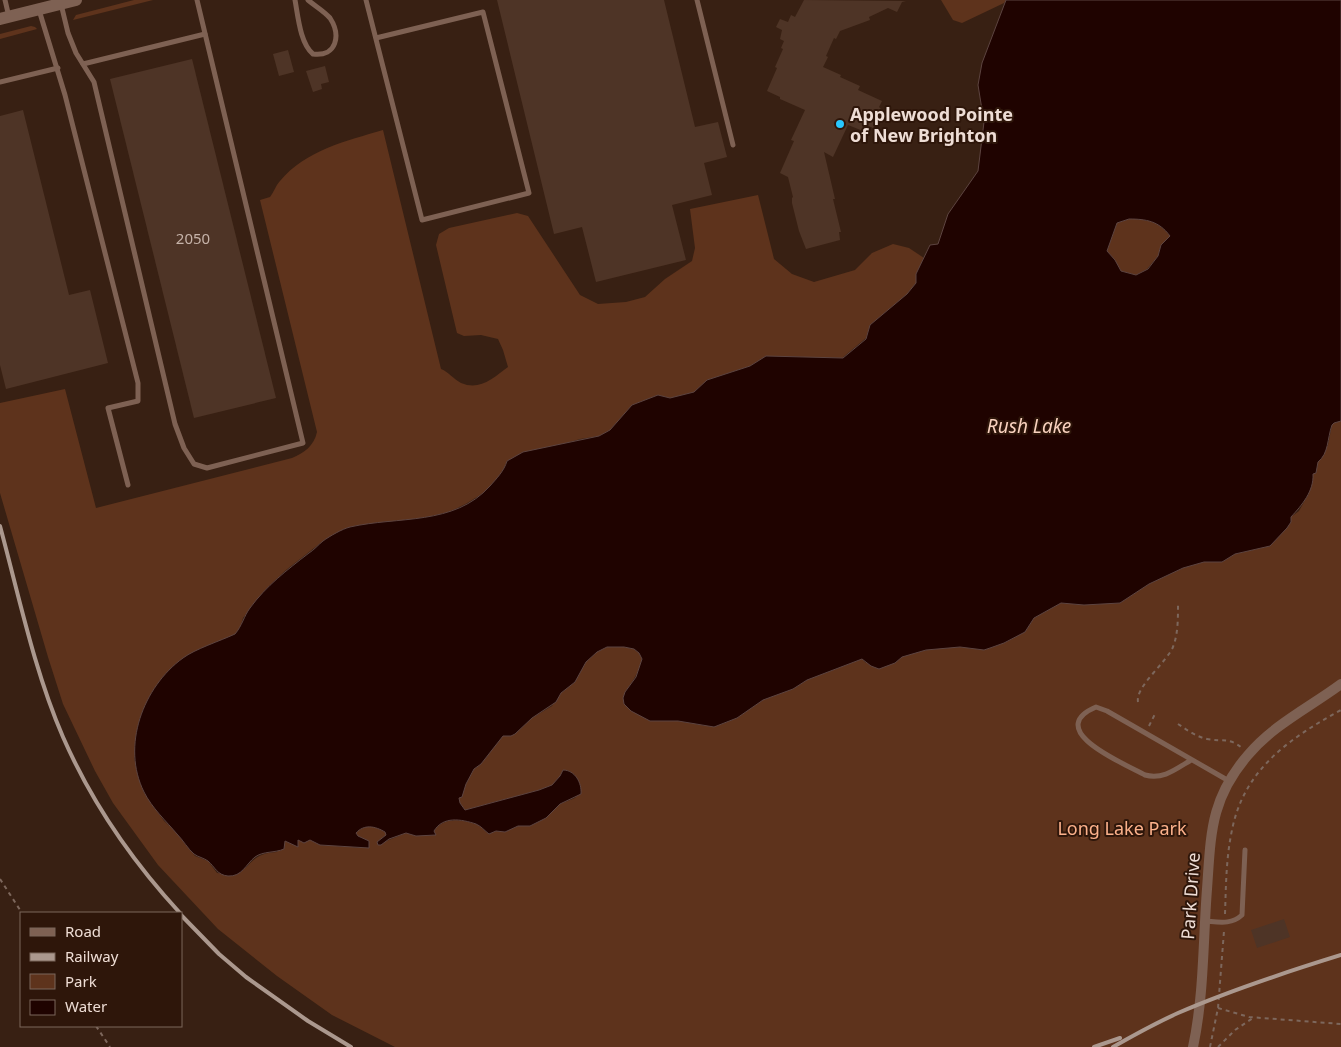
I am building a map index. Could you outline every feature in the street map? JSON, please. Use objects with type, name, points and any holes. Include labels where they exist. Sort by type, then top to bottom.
[{"type":"street","points":[[5,18],[76,0]]},
{"type":"street","name":"Park Drive","points":[[1193,1047],[1200,1004],[1211,828],[1221,797],[1229,781],[1249,753],[1273,731],[1341,684]]},
{"type":"lane","points":[[5,0],[5,18]]},
{"type":"lane","points":[[60,4],[76,53],[94,82],[175,424],[184,448],[194,464],[207,468],[303,443],[197,0]]},
{"type":"lane","points":[[295,0],[304,42],[308,50],[313,54],[325,53],[334,46],[336,38],[335,27],[328,16],[308,0]]},
{"type":"lane","points":[[366,0],[422,220],[529,193],[483,12],[376,38]]},
{"type":"lane","points":[[697,0],[733,145]]},
{"type":"lane","points":[[39,9],[58,68],[138,383],[138,401],[108,408],[128,486]]},
{"type":"lane","points":[[83,64],[205,34]]},
{"type":"lane","points":[[0,82],[58,68]]},
{"type":"lane","points":[[1191,760],[1163,776],[1145,775],[1089,744],[1079,730],[1079,719],[1085,712],[1096,707],[1107,711],[1229,781]]},
{"type":"lane","points":[[1204,921],[1231,922],[1242,914],[1244,906],[1245,850]]},
{"type":"path","points":[[1138,702],[1139,692],[1166,659],[1173,646],[1178,624],[1178,605]]},
{"type":"path","points":[[1225,917],[1232,830],[1235,816],[1247,788],[1268,760],[1305,732],[1341,710]]},
{"type":"path","points":[[1145,733],[1156,712]]},
{"type":"path","points":[[1178,724],[1207,739],[1233,741],[1244,749]]},
{"type":"path","points":[[0,880],[21,912]]},
{"type":"path","points":[[1210,1047],[1218,1008],[1224,926]]},
{"type":"path","points":[[1218,1008],[1253,1018],[1341,1024]]},
{"type":"path","points":[[1218,1047],[1234,1030],[1253,1018]]},
{"type":"path","points":[[97,1027],[110,1047]]},
{"type":"green space","points":[[134,0],[153,0],[73,20],[76,15]]},
{"type":"green space","points":[[941,0],[1006,0],[1004,3],[962,23],[953,20]]},
{"type":"green space","points":[[31,26],[37,29],[0,39],[0,34]]},
{"type":"green space","name":"Long Lake Park","points":[[383,130],[441,369],[461,383],[468,385],[486,382],[508,367],[498,339],[481,335],[464,336],[457,333],[436,245],[439,234],[449,228],[517,213],[528,216],[580,295],[598,304],[626,302],[645,297],[665,279],[692,261],[695,248],[690,209],[758,195],[774,259],[792,274],[814,282],[855,270],[872,253],[893,244],[909,248],[924,258],[916,274],[916,283],[907,294],[870,325],[866,338],[842,358],[766,356],[750,366],[707,380],[694,392],[670,398],[658,395],[632,405],[610,430],[599,436],[580,439],[507,461],[503,470],[490,487],[464,505],[445,513],[323,541],[286,570],[266,589],[250,609],[235,634],[217,643],[134,758],[144,793],[164,821],[175,831],[195,856],[208,861],[217,873],[236,875],[258,857],[277,852],[285,841],[298,847],[297,839],[310,840],[320,845],[365,848],[364,840],[356,833],[370,826],[385,832],[386,835],[377,842],[384,842],[406,833],[416,836],[435,835],[434,831],[438,826],[453,820],[476,824],[489,834],[496,831],[505,832],[518,826],[530,826],[546,818],[560,804],[575,798],[581,789],[573,773],[563,770],[552,785],[465,810],[459,798],[474,769],[481,764],[499,740],[503,736],[515,734],[532,718],[552,706],[561,693],[575,682],[586,662],[597,652],[607,647],[624,647],[634,649],[639,653],[642,659],[639,668],[625,692],[650,721],[678,721],[706,726],[720,725],[737,718],[763,700],[793,689],[807,680],[862,659],[866,663],[895,663],[902,657],[916,652],[939,648],[960,647],[984,650],[1004,643],[1025,632],[1034,618],[1061,603],[1084,605],[1120,603],[1149,584],[1183,568],[1204,562],[1222,562],[1235,554],[1270,546],[1291,522],[1291,517],[1299,511],[1309,493],[1318,460],[1328,445],[1332,425],[1341,421],[1341,1047],[395,1047],[332,1015],[277,976],[218,929],[158,865],[113,803],[95,771],[63,704],[0,493],[0,403],[65,389],[96,508],[292,458],[301,454],[314,441],[317,432],[260,200],[270,197],[290,170],[314,154],[341,143]]},
{"type":"green space","points":[[1129,219],[1157,224],[1170,236],[1161,245],[1158,256],[1147,269],[1136,275],[1121,271],[1107,251],[1117,223]]},
{"type":"water","name":"Rush Lake","points":[[1006,0],[1341,0],[1341,421],[1332,425],[1326,450],[1318,462],[1316,473],[1313,474],[1312,486],[1309,492],[1291,517],[1291,522],[1287,528],[1270,546],[1235,554],[1222,562],[1204,562],[1183,568],[1149,584],[1120,603],[1084,605],[1061,603],[1034,618],[1025,632],[1004,643],[984,650],[960,647],[926,650],[902,657],[895,663],[879,669],[862,659],[807,680],[793,689],[763,700],[737,718],[714,727],[678,721],[650,721],[631,711],[624,704],[623,698],[636,677],[642,659],[634,649],[607,647],[597,652],[586,662],[575,682],[561,693],[556,702],[532,718],[515,734],[503,736],[481,764],[474,769],[462,797],[459,798],[465,810],[539,790],[552,785],[563,770],[571,772],[579,782],[581,794],[560,804],[546,818],[530,826],[518,826],[505,832],[496,831],[489,834],[476,824],[453,820],[438,826],[434,831],[436,835],[416,836],[406,833],[389,839],[381,845],[378,845],[377,842],[386,835],[385,832],[374,827],[366,827],[356,833],[358,836],[369,841],[369,848],[320,845],[310,840],[304,843],[298,840],[298,847],[285,841],[284,849],[258,855],[233,876],[221,874],[208,861],[192,852],[147,798],[137,774],[135,756],[136,737],[140,719],[147,701],[169,670],[188,655],[235,634],[250,608],[270,585],[323,541],[340,531],[368,524],[443,514],[460,508],[476,499],[490,486],[507,461],[523,452],[599,436],[610,430],[632,405],[658,395],[670,398],[694,392],[707,380],[750,366],[766,356],[843,358],[866,339],[870,325],[907,294],[916,283],[916,274],[930,245],[938,244],[948,214],[978,171],[984,122],[978,85],[982,63]],"holes":[[[1135,219],[1147,220],[1157,224],[1170,236],[1161,245],[1158,256],[1148,269],[1136,275],[1121,271],[1107,251],[1117,223]]]},
{"type":"building","points":[[497,0],[664,0],[695,127],[718,122],[727,157],[704,163],[712,195],[672,205],[686,260],[596,282],[582,227],[554,234]]},
{"type":"building","name":"Applewood Pointe of New Brighton","points":[[804,0],[906,1],[902,2],[897,12],[888,8],[869,17],[870,20],[840,31],[836,39],[834,38],[826,56],[828,57],[823,67],[860,86],[858,90],[882,101],[879,107],[884,112],[875,129],[871,127],[868,133],[848,125],[833,157],[824,152],[841,232],[839,232],[840,240],[806,249],[792,203],[793,197],[788,177],[780,173],[794,141],[791,140],[805,110],[767,91],[783,49],[781,48],[784,41],[780,39],[782,30],[776,27],[780,19],[788,22],[791,15],[795,17]]},
{"type":"building","points":[[288,50],[294,72],[279,76],[273,54]]},
{"type":"building","points":[[192,59],[276,398],[194,418],[110,79]]},
{"type":"building","points":[[325,66],[329,82],[321,84],[322,89],[313,92],[306,71]]},
{"type":"building","points":[[23,110],[69,295],[90,290],[108,363],[6,389],[0,365],[0,116]]},
{"type":"building","points":[[1284,919],[1290,937],[1257,948],[1251,930]]},
{"type":"railway","points":[[0,526],[35,659],[53,712],[74,761],[114,830],[146,873],[179,912]]},
{"type":"railway","points":[[182,916],[219,954],[246,977],[308,1021],[351,1047]]},
{"type":"railway","points":[[1113,1047],[1178,1013],[1259,982],[1341,955]]},
{"type":"railway","points":[[1094,1047],[1120,1038]]},
{"type":"place","name":"Applewood Pointe of New Brighton","points":[[840,124]]}]
